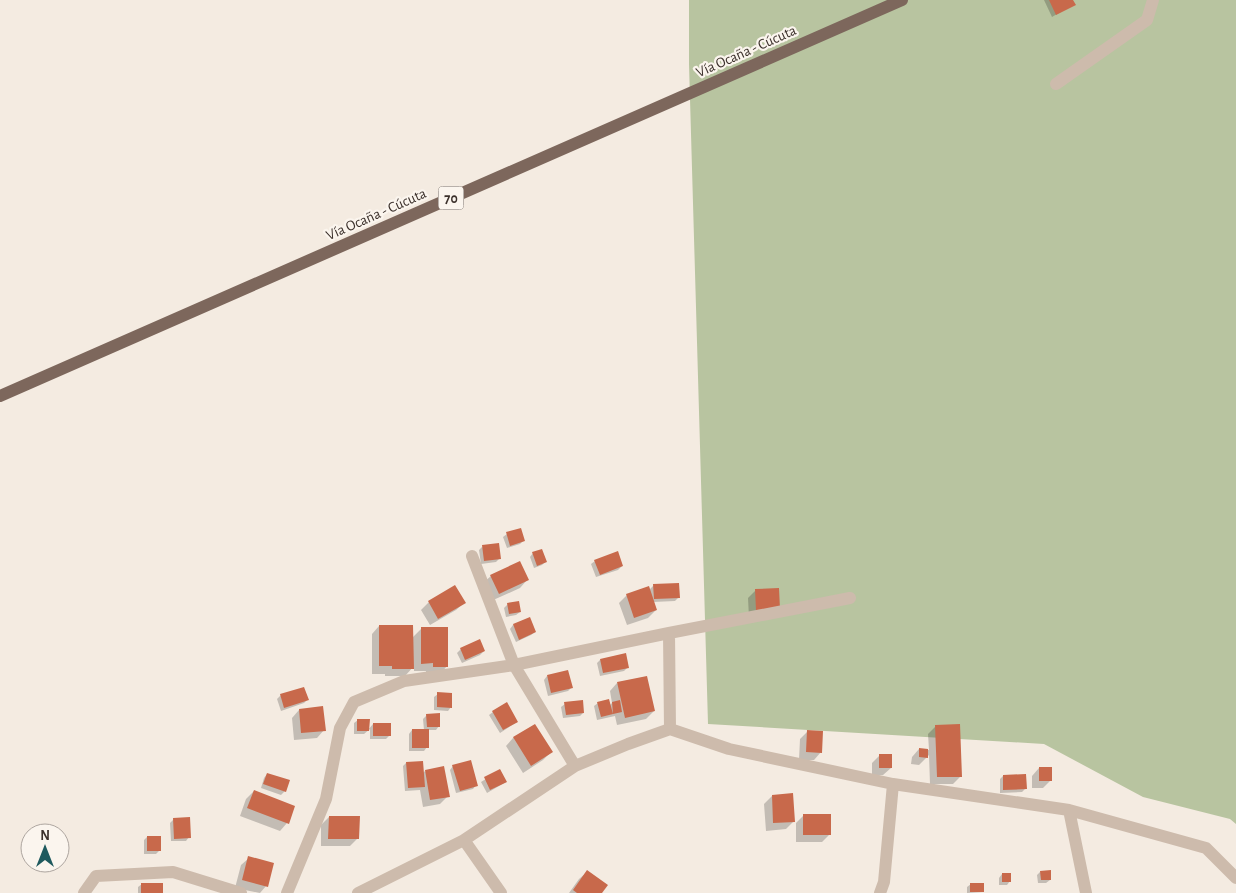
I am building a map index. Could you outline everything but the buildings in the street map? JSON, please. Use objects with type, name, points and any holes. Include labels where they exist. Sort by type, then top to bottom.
[{"type":"main road","name":"Vía Ocaña - Cúcuta","points":[[0,396],[902,0]]},
{"type":"street","points":[[1056,84],[1147,20],[1153,0]]},
{"type":"street","points":[[472,556],[514,665],[575,766]]},
{"type":"street","points":[[287,893],[326,799],[340,728],[354,702],[404,681],[514,665],[669,632],[850,598]]},
{"type":"street","points":[[669,632],[670,728]]},
{"type":"street","points":[[358,893],[464,840],[575,766],[670,728],[729,750],[892,784],[1068,810],[1206,848],[1236,878]]},
{"type":"street","points":[[880,893],[884,882],[892,784]]},
{"type":"street","points":[[1068,810],[1086,893]]},
{"type":"street","points":[[464,840],[501,893]]},
{"type":"street","points":[[84,893],[96,876],[173,872],[240,893]]},
{"type":"green space","points":[[689,0],[1236,0],[1236,824],[1230,819],[1143,797],[1044,744],[708,724],[689,64]]}]
